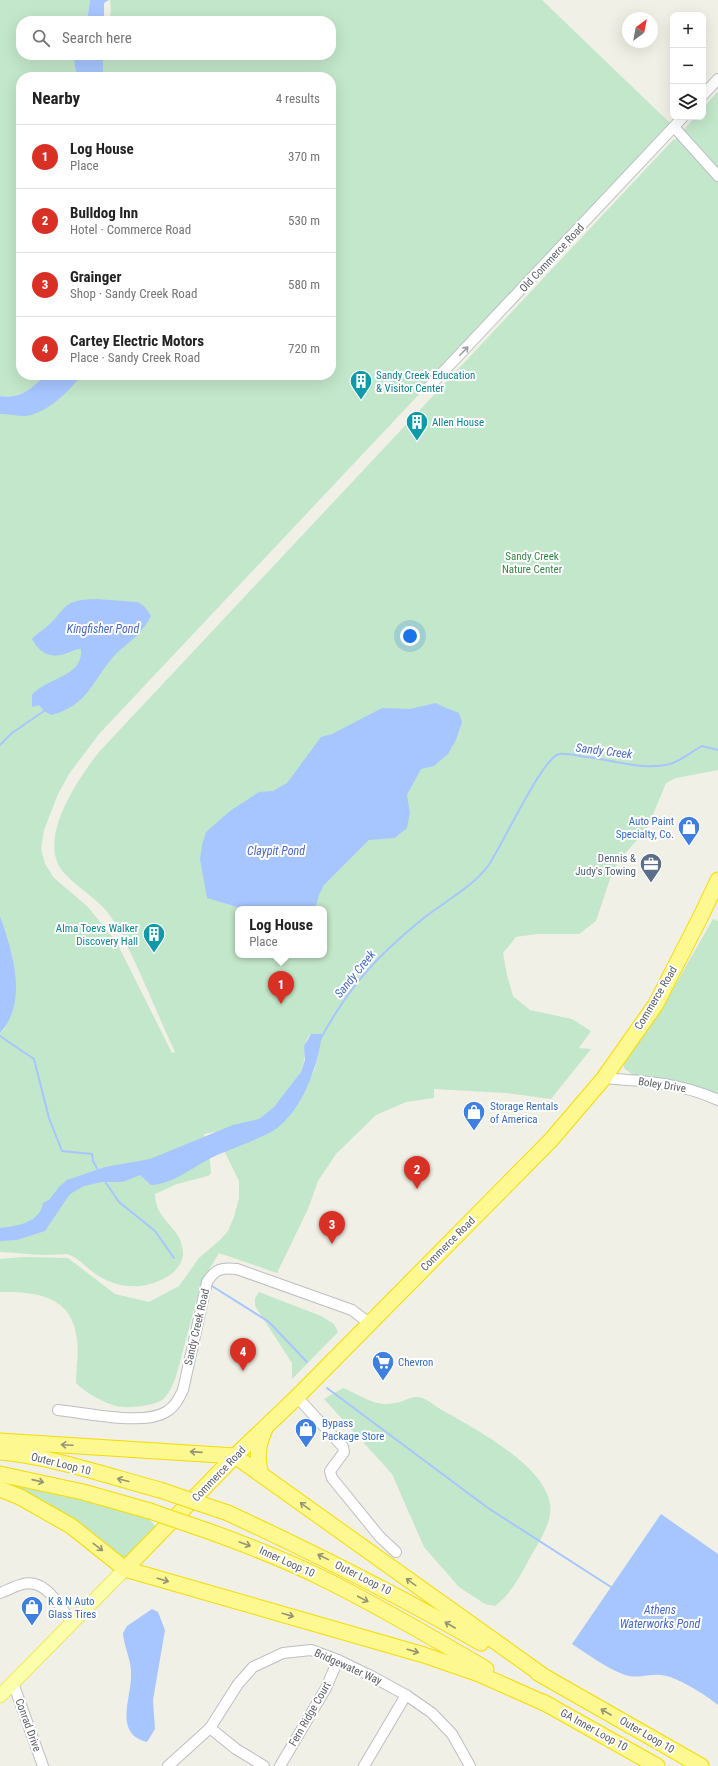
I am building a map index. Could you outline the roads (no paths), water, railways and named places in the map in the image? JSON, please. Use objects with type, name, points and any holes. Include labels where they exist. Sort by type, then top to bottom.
[{"type":"highway","name":"Commerce Road","points":[[125,1569],[235,1456],[297,1397],[551,1140],[604,1078],[656,1004],[696,927],[718,880]]},
{"type":"highway","points":[[261,1474],[258,1465],[258,1451],[260,1441],[266,1428]]},
{"type":"highway","points":[[0,1441],[235,1456],[546,1677]]},
{"type":"highway","name":"Outer Loop 10","points":[[0,1452],[16,1454],[88,1470],[160,1490],[228,1513],[320,1556],[408,1600],[701,1766]]},
{"type":"highway","name":"Inner Loop 10","points":[[0,1474],[83,1492],[150,1512],[257,1549],[323,1578],[388,1612],[551,1706]]},
{"type":"highway","points":[[0,1489],[20,1497],[71,1526],[125,1569],[424,1655],[479,1674],[551,1706]]},
{"type":"highway","name":"GA Inner Loop 10","points":[[551,1706],[657,1766]]},
{"type":"main road","points":[[0,1696],[125,1569]]},
{"type":"street","points":[[706,92],[718,79]]},
{"type":"street","name":"Old Commerce Road","points":[[428,388],[680,120]]},
{"type":"street","points":[[674,127],[718,176]]},
{"type":"street","name":"Boley Drive","points":[[604,1078],[676,1085],[718,1100]]},
{"type":"street","name":"Sandy Creek Road","points":[[58,1410],[144,1419],[167,1412],[176,1403],[183,1390],[207,1282],[211,1275],[221,1268],[237,1269],[338,1304],[356,1312],[369,1323]]},
{"type":"street","points":[[297,1397],[343,1447],[344,1452],[330,1470],[332,1478],[380,1537],[396,1552]]},
{"type":"street","points":[[0,1593],[24,1584],[33,1583],[44,1588],[72,1622]]},
{"type":"street","name":"Bridgewater Way","points":[[168,1766],[210,1728],[238,1684],[254,1667],[283,1653],[311,1650],[338,1660],[406,1695],[432,1712],[452,1734],[470,1766]]},
{"type":"street","name":"Fern Ridge Court","points":[[280,1766],[326,1688],[338,1660]]},
{"type":"street","name":"Conrad Drive","points":[[13,1683],[43,1766]]},
{"type":"street","points":[[364,1766],[406,1695]]},
{"type":"street","points":[[210,1728],[236,1749],[264,1766]]},
{"type":"water","points":[[90,0],[109,0],[104,3],[104,16],[88,16]]},
{"type":"water","points":[[103,60],[103,72],[76,72],[74,61]]},
{"type":"water","points":[[40,380],[78,380],[57,401],[41,411],[25,416],[0,414],[0,396],[14,396],[30,389]]},
{"type":"water","name":"Kingfisher Pond","points":[[96,599],[138,602],[145,607],[151,616],[143,629],[114,656],[106,665],[88,692],[73,706],[51,715],[44,711],[39,705],[32,707],[32,695],[46,684],[71,671],[77,665],[80,658],[81,649],[55,656],[40,650],[32,639],[52,622],[69,604],[75,601]]},
{"type":"water","name":"Claypit Pond","points":[[436,703],[459,713],[462,722],[456,740],[448,754],[434,766],[421,769],[407,795],[410,813],[407,828],[395,838],[369,840],[324,885],[316,906],[235,906],[207,898],[200,859],[206,832],[230,811],[259,792],[273,791],[287,783],[321,737],[332,734],[382,708],[410,709]]},
{"type":"water","points":[[0,916],[13,960],[16,991],[14,1006],[9,1020],[0,1033]]},
{"type":"water","points":[[311,1034],[322,1034],[313,1073],[308,1086],[294,1110],[276,1129],[261,1137],[217,1155],[167,1182],[151,1185],[140,1175],[123,1182],[102,1182],[84,1186],[70,1194],[45,1231],[17,1240],[0,1241],[0,1228],[13,1226],[33,1219],[41,1210],[43,1203],[49,1200],[59,1187],[67,1180],[105,1167],[150,1159],[233,1125],[259,1119],[274,1107],[301,1072],[305,1060],[304,1046]]},
{"type":"water","name":"Athens Waterworks Pond","points":[[661,1514],[718,1554],[718,1705],[691,1687],[667,1676],[657,1675],[634,1677],[625,1675],[611,1669],[572,1644]]},
{"type":"water","points":[[152,1609],[158,1612],[165,1630],[153,1700],[155,1729],[147,1742],[137,1738],[131,1732],[127,1724],[127,1705],[131,1670],[123,1633],[127,1626]]},
{"type":"waterway","points":[[0,745],[12,733],[44,711]]},
{"type":"waterway","name":"Sandy Creek","points":[[321,1038],[354,986],[379,958],[425,917],[482,874],[494,856],[532,786],[552,759],[559,754],[565,754],[641,766],[652,766],[673,763],[702,746],[718,750]]},
{"type":"waterway","points":[[0,1036],[34,1059],[49,1118],[62,1151],[92,1154],[93,1161],[99,1172]]},
{"type":"waterway","points":[[104,1180],[119,1202],[155,1231],[174,1258]]},
{"type":"waterway","points":[[212,1286],[269,1322],[307,1362]]},
{"type":"waterway","points":[[327,1388],[488,1508],[611,1587]]},
{"type":"place","name":"Sandy Creek Education & Visitor Center","points":[[361,400]]},
{"type":"place","name":"Allen House","points":[[417,442]]},
{"type":"place","name":"Auto Paint Specialty, Co.","points":[[689,846]]},
{"type":"place","name":"Dennis & Judy's Towing","points":[[651,884]]},
{"type":"place","name":"Alma Toevs Walker Discovery Hall","points":[[154,954]]},
{"type":"place","name":"Log House","points":[[281,1004]]},
{"type":"place","name":"Storage Rentals of America","points":[[474,1132]]},
{"type":"place","name":"Bulldog Inn","points":[[417,1189]]},
{"type":"place","name":"Grainger","points":[[332,1244]]},
{"type":"place","name":"Cartey Electric Motors","points":[[243,1371]]},
{"type":"place","name":"Chevron","points":[[383,1382]]},
{"type":"place","name":"Bypass Package Store","points":[[306,1448]]},
{"type":"place","name":"K & N Auto Glass Tires","points":[[32,1626]]},
{"type":"park label","name":"Sandy Creek Nature Center","points":[[532,562]]}]
